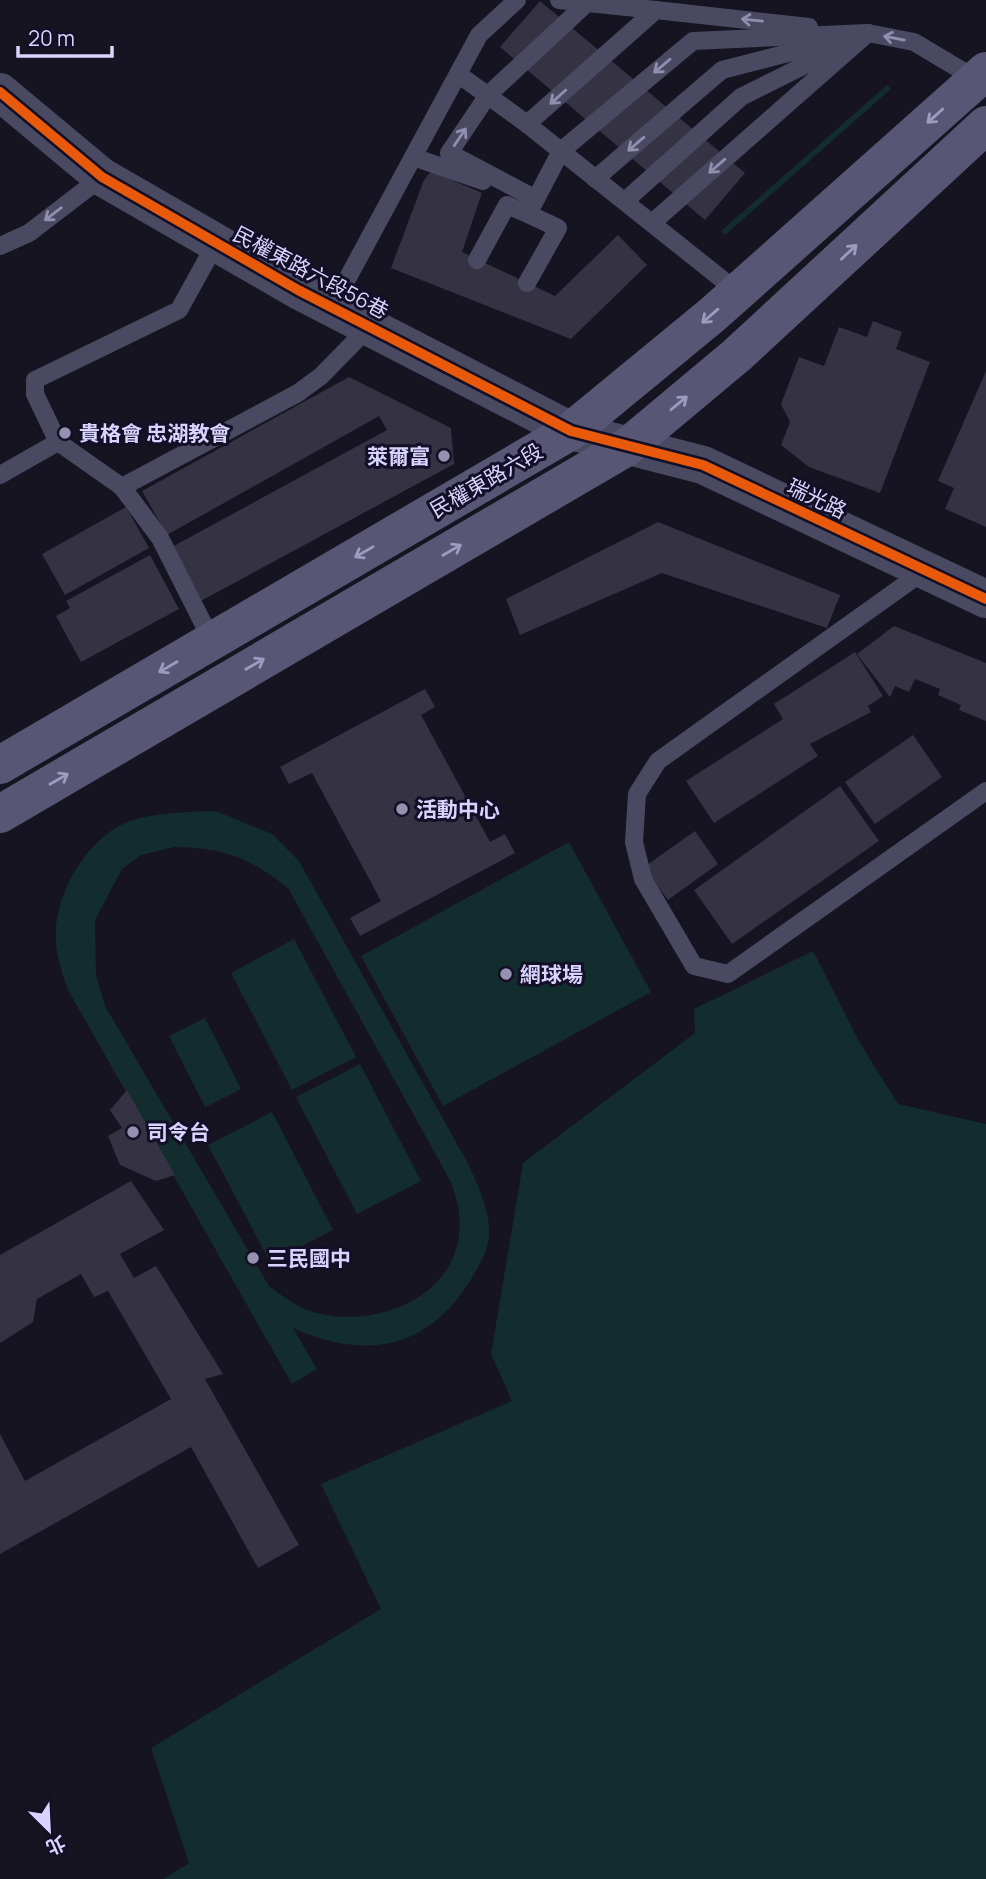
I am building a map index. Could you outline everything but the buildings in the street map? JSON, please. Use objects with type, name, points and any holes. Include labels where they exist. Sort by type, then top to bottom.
[{"type":"main road","name":"民權東路六段","points":[[0,765],[571,431],[738,292],[981,75]]},
{"type":"main road","name":"民權東路六段","points":[[0,814],[627,447],[737,355],[986,125]]},
{"type":"street","name":"民權東路六段56巷","points":[[0,92],[102,177],[216,243],[331,307],[571,431],[627,447]]},
{"type":"street","name":"瑞光路","points":[[627,447],[703,465],[986,599]]},
{"type":"lane","points":[[331,307],[479,35],[517,0]]},
{"type":"lane","points":[[559,0],[868,33],[914,42],[981,75]]},
{"type":"lane","points":[[527,283],[558,228],[532,206],[449,153],[488,95],[587,3]]},
{"type":"lane","points":[[527,124],[656,10]]},
{"type":"lane","points":[[532,206],[561,151],[693,41],[868,33]]},
{"type":"lane","points":[[595,180],[722,70],[868,33]]},
{"type":"lane","points":[[625,201],[741,97],[868,33]]},
{"type":"lane","points":[[653,222],[868,33]]},
{"type":"lane","points":[[458,74],[653,222],[738,292]]},
{"type":"lane","points":[[413,157],[532,206]]},
{"type":"lane","points":[[0,246],[29,233],[102,177]]},
{"type":"lane","points":[[477,260],[507,205],[532,206]]},
{"type":"lane","points":[[212,641],[159,538],[122,487],[58,442],[36,394],[35,380],[179,310],[216,243]]},
{"type":"lane","points":[[122,487],[298,393],[321,376],[370,326]]},
{"type":"lane","points":[[0,475],[58,442]]},
{"type":"lane","points":[[924,570],[658,761],[637,794],[634,842],[643,879],[694,966],[728,974],[986,791]]},
{"type":"green space","points":[[887,85],[891,89],[725,235],[721,231]]},
{"type":"green space","points":[[216,811],[272,834],[299,861],[466,1160],[488,1216],[489,1236],[483,1257],[464,1290],[447,1311],[408,1337],[387,1344],[365,1346],[342,1343],[318,1338],[293,1328],[317,1369],[292,1384],[68,990],[56,940],[58,916],[69,883],[89,851],[102,838],[115,828],[140,818]],"holes":[[[174,847],[235,856],[261,869],[288,888],[451,1182],[459,1213],[458,1240],[450,1263],[436,1282],[418,1298],[371,1315],[346,1317],[321,1314],[300,1307],[269,1286],[105,1006],[96,975],[95,920],[122,869],[141,855]]]},
{"type":"green space","name":"網球場","points":[[569,842],[651,992],[443,1106],[361,956]]},
{"type":"green space","points":[[294,939],[356,1057],[292,1090],[231,973]]},
{"type":"green space","points":[[813,951],[860,1043],[898,1104],[986,1124],[986,1879],[163,1879],[189,1863],[151,1748],[381,1609],[321,1484],[512,1401],[491,1354],[523,1163],[695,1033],[694,1009]]},
{"type":"green space","points":[[205,1018],[241,1089],[205,1107],[169,1036]]},
{"type":"green space","points":[[360,1064],[421,1181],[357,1214],[296,1097]]},
{"type":"green space","points":[[272,1112],[333,1230],[270,1262],[208,1145]]},
{"type":"cycle path","points":[[0,92],[102,177],[298,290],[571,431],[703,465],[986,599]]},
{"type":"place","name":"貴格會 忠湖教會","points":[[65,433]]},
{"type":"place","name":"萊爾富","points":[[444,456]]},
{"type":"place","name":"活動中心","points":[[402,809]]},
{"type":"place","name":"網球場","points":[[506,974]]},
{"type":"place","name":"司令台","points":[[133,1132]]},
{"type":"place","name":"三民國中","points":[[253,1258]]}]
